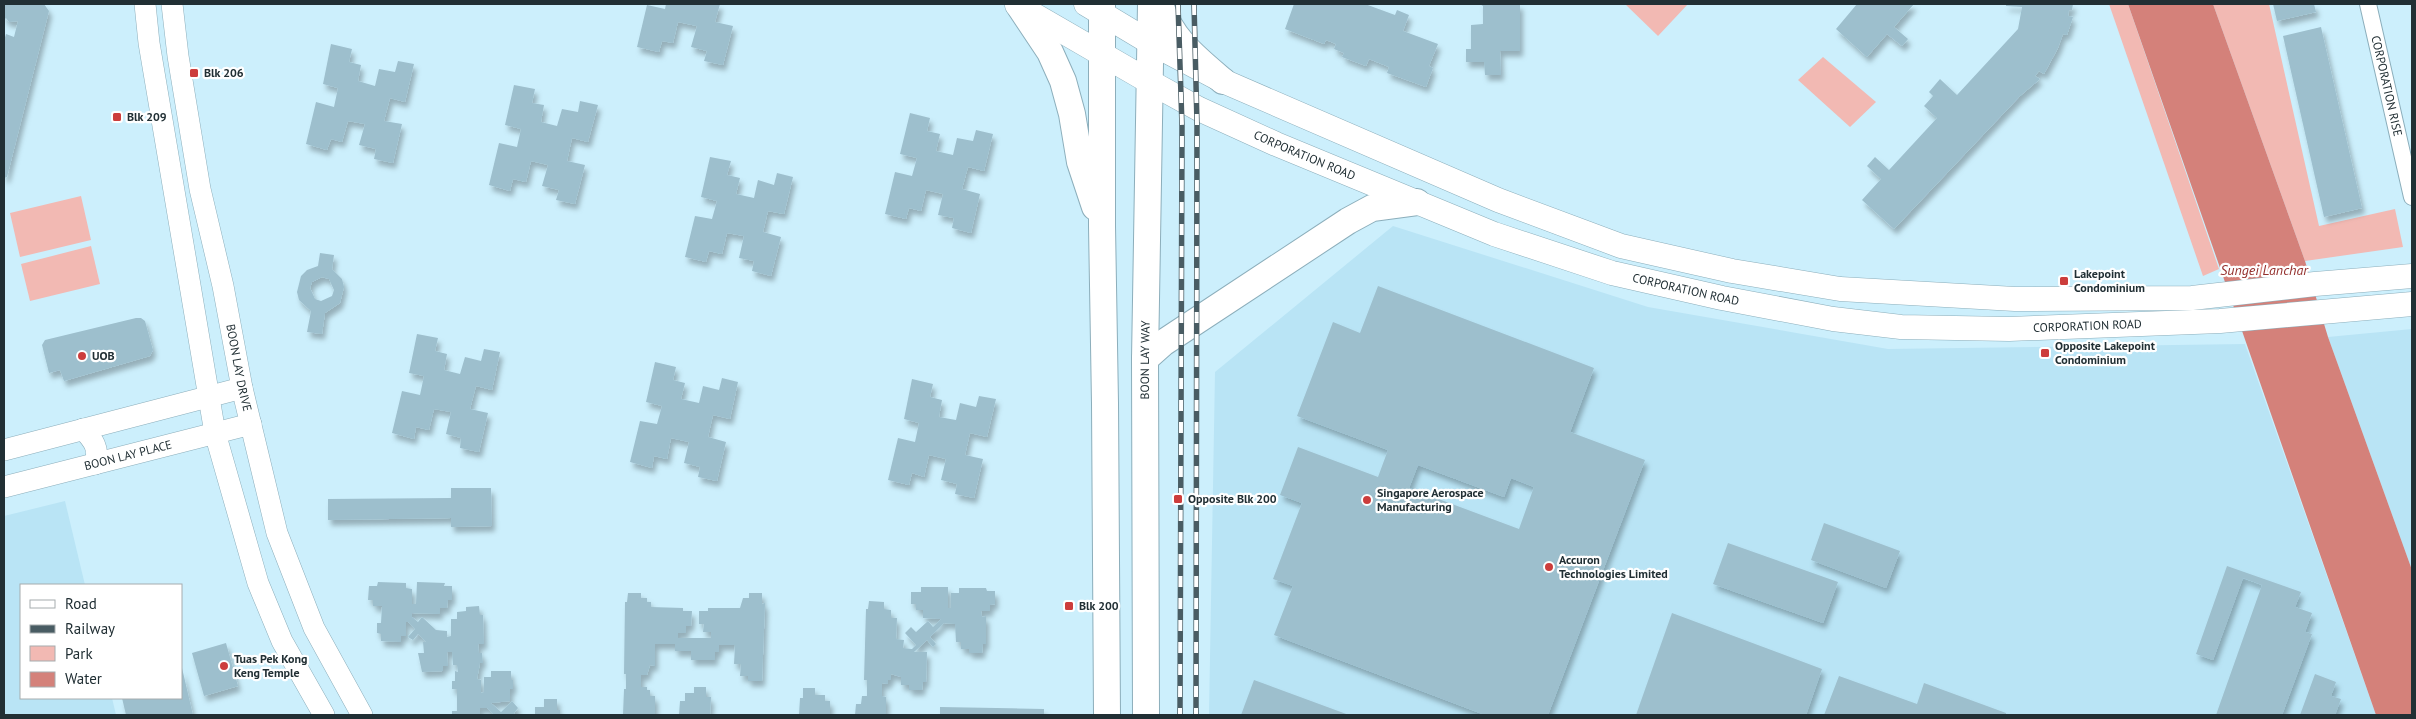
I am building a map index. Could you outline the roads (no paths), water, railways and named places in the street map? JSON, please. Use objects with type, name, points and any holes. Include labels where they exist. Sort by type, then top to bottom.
[{"type":"main road","name":"BOON LAY WAY","points":[[1146,715],[1145,359],[1151,4]]},
{"type":"main road","points":[[1160,4],[1175,35],[1191,54],[1223,81]]},
{"type":"main road","name":"CORPORATION ROAD","points":[[1018,5],[1199,109],[1276,144],[1494,234],[1612,273],[1722,298],[1834,319],[1901,327],[2009,329],[2220,321],[2412,304]]},
{"type":"main road","points":[[1018,5],[1050,52],[1063,81],[1072,114],[1080,162],[1102,226]]},
{"type":"main road","name":"CORPORATION ROAD","points":[[1097,7],[1151,43],[1223,81],[1507,204],[1621,246],[1732,271],[1840,289],[2015,299],[2192,298],[2315,284],[2412,276]]},
{"type":"main road","points":[[1097,7],[1103,55],[1102,226],[1107,715]]},
{"type":"main road","points":[[1145,359],[1163,343],[1348,221],[1372,208],[1417,202]]},
{"type":"street","points":[[145,4],[149,43],[215,433],[258,583],[282,641],[324,715]]},
{"type":"street","name":"BOON LAY DRIVE","points":[[172,4],[178,56],[200,189],[223,286],[250,424],[277,533],[314,628],[362,715]]},
{"type":"street","name":"CORPORATION RISE","points":[[2368,4],[2412,197]]},
{"type":"street","points":[[4,450],[242,388]]},
{"type":"street","name":"BOON LAY PLACE","points":[[4,487],[250,424]]},
{"type":"street","points":[[83,430],[93,440],[97,450],[95,464]]},
{"type":"water","name":"Sungei Lanchar","points":[[2128,4],[2213,4],[2305,261],[2328,337],[2412,570],[2412,715],[2376,715]]},
{"type":"railway","points":[[1178,4],[1182,126],[1180,715]]},
{"type":"railway","points":[[1194,4],[1197,124],[1196,715]]},
{"type":"place","name":"Blk 206","points":[[194,73]]},
{"type":"place","name":"Blk 209","points":[[117,117]]},
{"type":"place","name":"Lakepoint Condominium","points":[[2064,281]]},
{"type":"place","name":"Opposite Lakepoint Condominium","points":[[2045,353]]},
{"type":"place","name":"UOB","points":[[82,356]]},
{"type":"place","name":"Opposite Blk 200","points":[[1178,499]]},
{"type":"place","name":"Singapore Aerospace Manufacturing","points":[[1367,500]]},
{"type":"place","name":"Accuron Technologies Limited","points":[[1549,567]]},
{"type":"place","name":"Blk 200","points":[[1069,606]]},
{"type":"place","name":"Tuas Pek Kong Keng Temple","points":[[224,666]]}]
